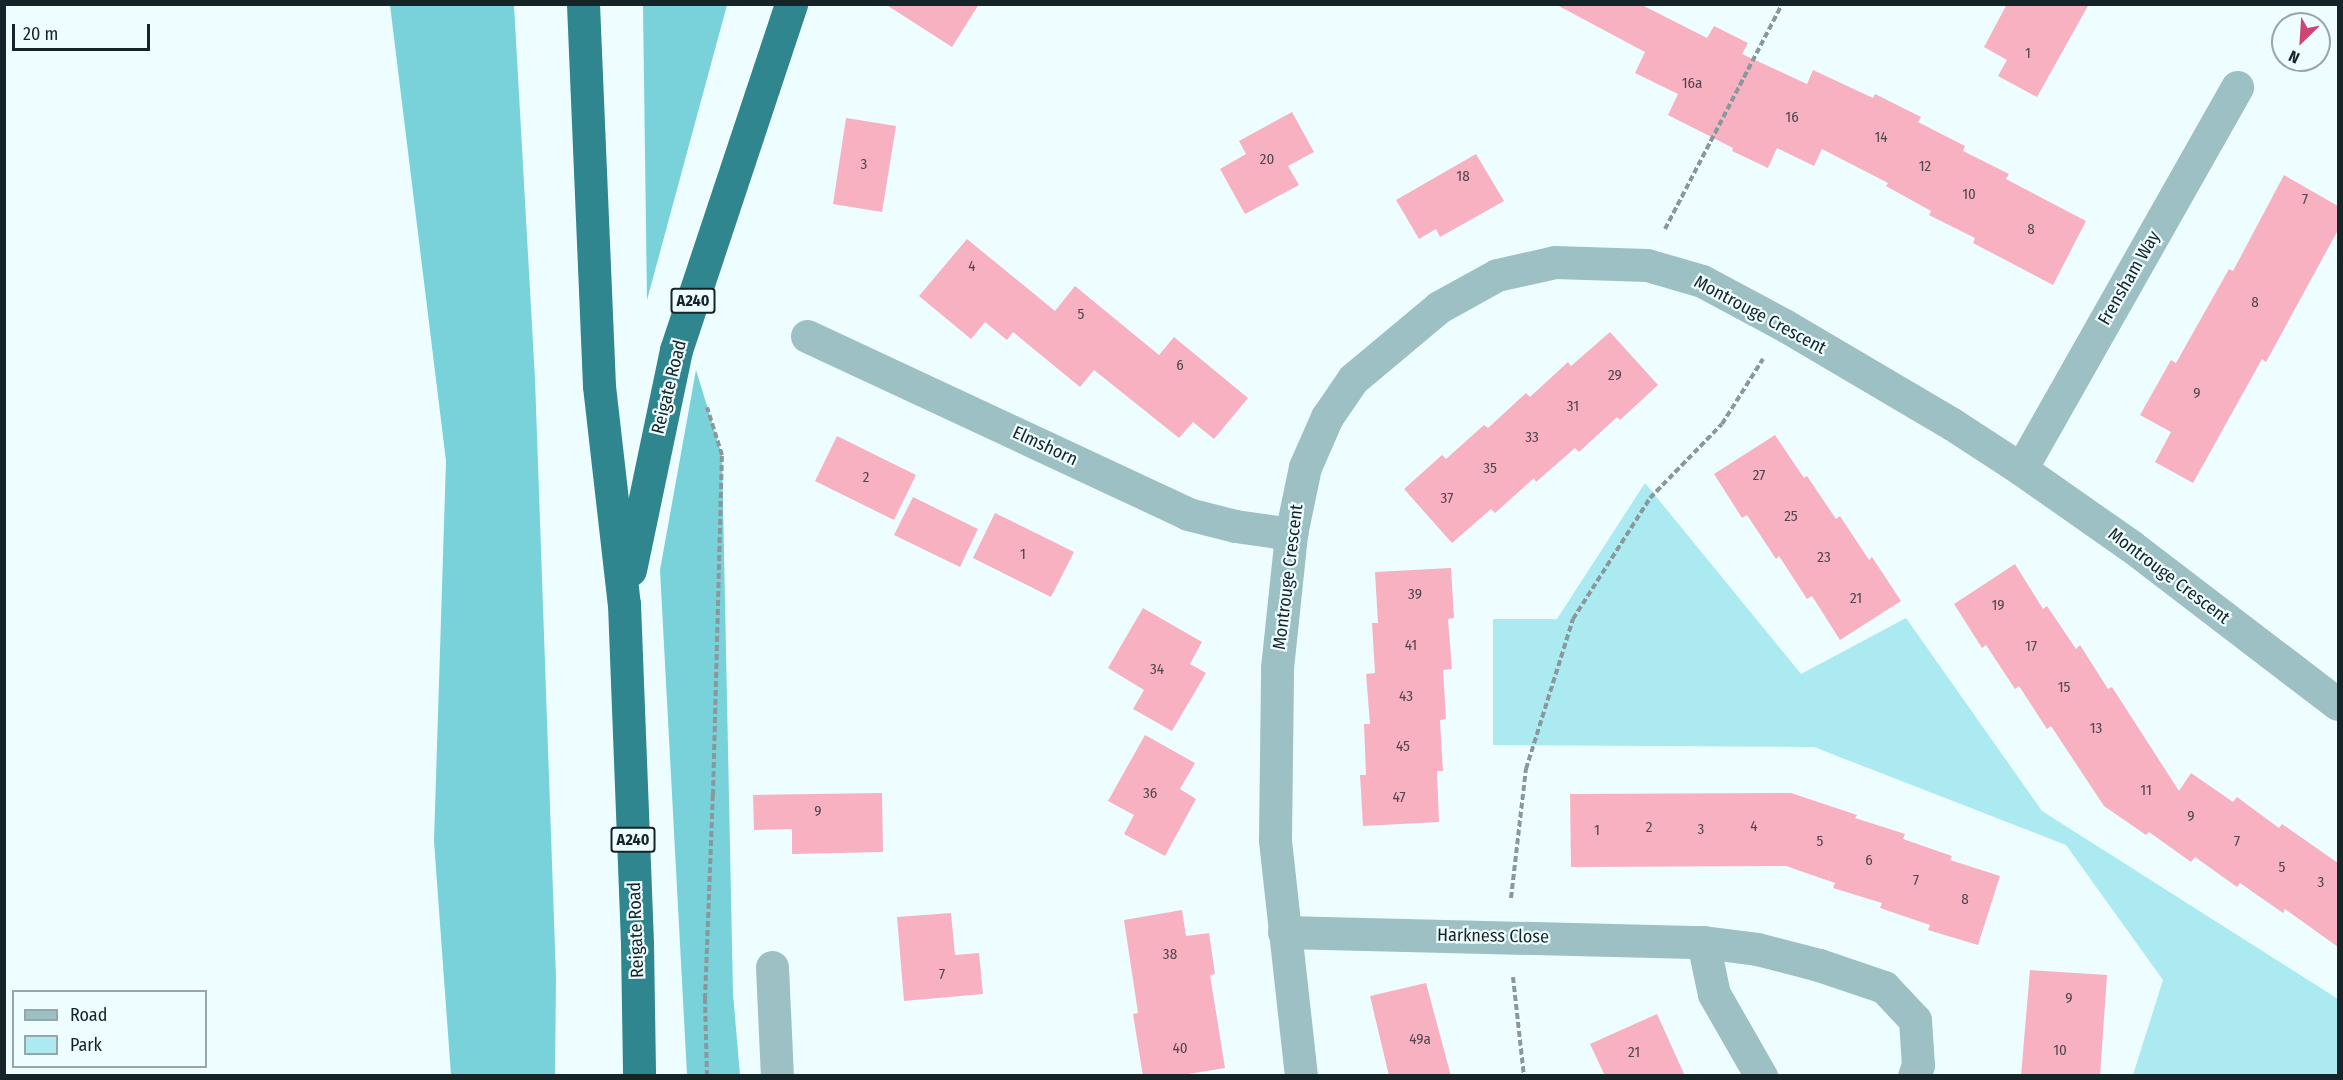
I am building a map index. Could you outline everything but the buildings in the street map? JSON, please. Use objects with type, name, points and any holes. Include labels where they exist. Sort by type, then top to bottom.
[{"type":"highway","name":"Reigate Road","points":[[583,4],[599,386],[624,604],[637,944],[639,1076]]},
{"type":"highway","name":"Reigate Road","points":[[624,604],[650,465],[676,350],[791,4]]},
{"type":"street","name":"Frensham Way","points":[[2021,469],[2237,87]]},
{"type":"street","name":"Montrouge Crescent","points":[[1301,1076],[1275,839],[1277,668],[1291,534],[1305,467],[1327,417],[1353,380],[1439,307],[1497,275],[1555,262],[1647,265],[1701,281],[1784,325],[1952,424],[2021,469],[2131,546],[2338,704]]},
{"type":"street","name":"Elmshorn","points":[[807,336],[1188,514],[1235,526],[1291,534]]},
{"type":"street","name":"Harkness Close","points":[[1284,932],[1703,942],[1757,949],[1819,965],[1884,987],[1915,1020],[1918,1065],[1914,1076]]},
{"type":"street","points":[[1703,942],[1714,994],[1761,1076]]},
{"type":"street","points":[[772,967],[777,1076]]},
{"type":"path","points":[[1647,265],[1782,4]]},
{"type":"path","points":[[1524,1076],[1506,936],[1526,769],[1573,619],[1650,498],[1722,424],[1784,325]]},
{"type":"path","points":[[676,350],[696,370],[722,455],[705,999],[707,1076]]},
{"type":"green space","points":[[1645,483],[1801,674],[1906,618],[2042,811],[2338,999],[2338,1075],[2133,1075],[2163,980],[2066,845],[1814,747],[1493,745],[1493,619],[1557,619]]},
{"type":"shaded area","points":[[390,5],[514,5],[535,379],[556,977],[555,1075],[451,1075],[434,841],[446,461]]},
{"type":"shaded area","points":[[643,5],[727,5],[647,300]]},
{"type":"shaded area","points":[[696,370],[722,455],[733,994],[740,1075],[687,1075],[660,570]]}]
